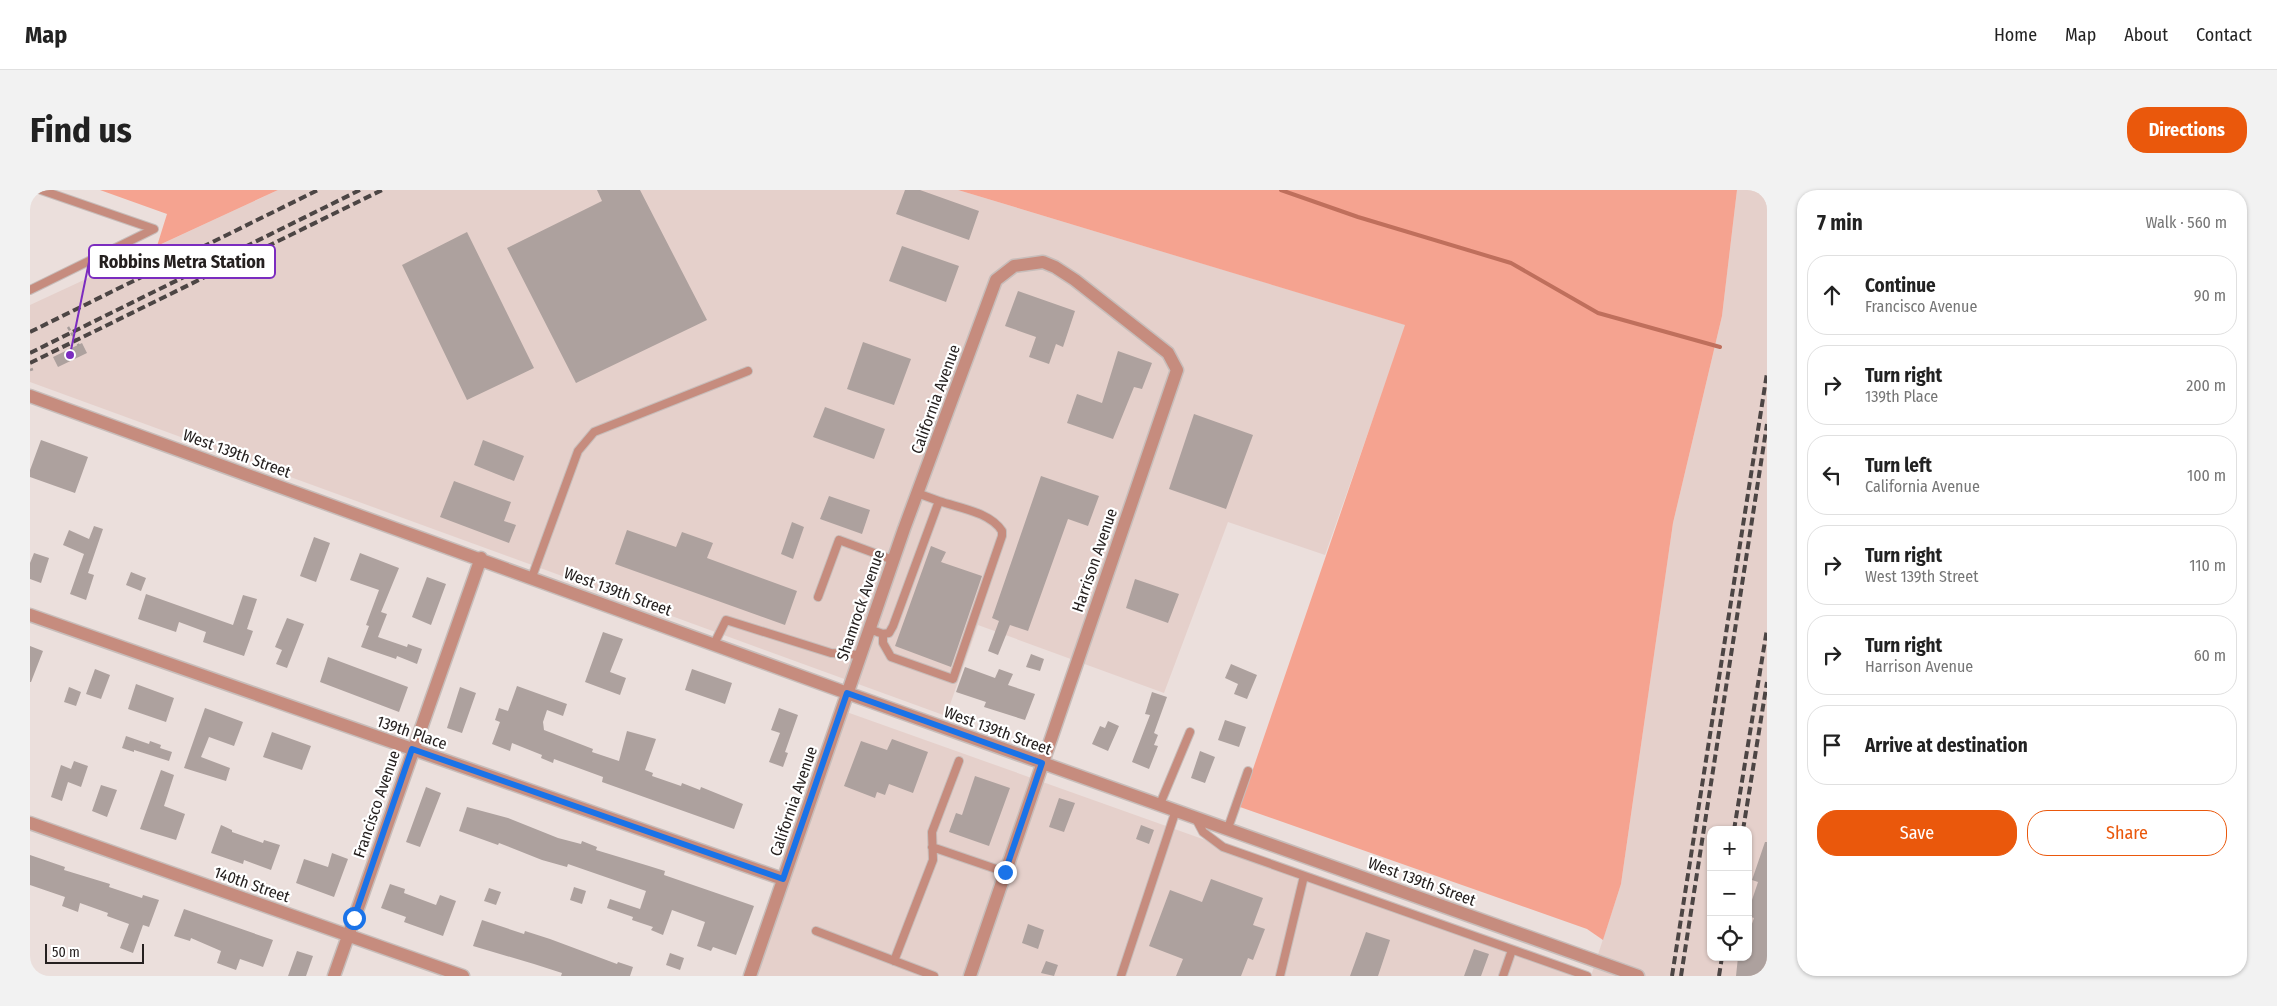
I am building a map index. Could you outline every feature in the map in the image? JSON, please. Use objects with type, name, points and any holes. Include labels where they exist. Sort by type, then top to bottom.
[{"type":"street","name":"Harrison Avenue","points":[[970,976],[1177,370],[1168,353],[1075,280],[1055,267],[1043,262],[1014,266],[996,280]]},
{"type":"street","name":"California Avenue","points":[[904,529],[996,280]]},
{"type":"street","name":"West 139th Street","points":[[33,399],[532,576],[847,693],[1638,976]]},
{"type":"street","name":"Shamrock Avenue","points":[[847,693],[904,529]]},
{"type":"street","name":"Francisco Avenue","points":[[334,976],[480,558]]},
{"type":"street","name":"139th Place","points":[[30,615],[783,879]]},
{"type":"street","name":"California Avenue","points":[[750,976],[847,693]]},
{"type":"street","name":"140th Street","points":[[30,823],[463,976]]},
{"type":"lane","points":[[30,290],[154,229],[40,190]]},
{"type":"lane","points":[[532,576],[578,450],[594,432],[748,371]]},
{"type":"lane","points":[[883,634],[883,643],[891,657],[953,679],[1002,536],[998,526],[985,516],[917,493]]},
{"type":"lane","points":[[869,629],[883,634],[888,633],[893,626],[939,501]]},
{"type":"lane","points":[[818,597],[839,540],[893,560]]},
{"type":"lane","points":[[714,644],[726,620],[831,653],[860,654]]},
{"type":"lane","points":[[1160,804],[1190,732]]},
{"type":"lane","points":[[894,961],[933,860],[932,832],[959,761]]},
{"type":"lane","points":[[1228,828],[1248,771]]},
{"type":"lane","points":[[1121,976],[1176,810]]},
{"type":"lane","points":[[1195,816],[1203,832],[1223,847],[1587,976]]},
{"type":"lane","points":[[932,847],[1005,872]]},
{"type":"lane","points":[[1280,976],[1304,876]]},
{"type":"lane","points":[[816,931],[934,976]]},
{"type":"lane","points":[[1503,976],[1512,950]]},
{"type":"path","points":[[68,327],[79,346]]},
{"type":"shaded area","points":[[100,190],[278,190],[157,246],[167,214]]},
{"type":"shaded area","points":[[278,190],[958,190],[1406,325],[1325,555],[1228,522],[1164,693],[978,625],[946,716],[30,382],[30,305]]},
{"type":"shaded area","points":[[958,190],[1737,190],[1722,316],[1673,523],[1621,884],[1603,940],[1587,929],[1240,807],[1405,325]]},
{"type":"shaded area","points":[[1737,190],[1767,190],[1767,976],[1591,976],[1621,884],[1673,523],[1722,316]]},
{"type":"shaded area","points":[[841,710],[1587,976],[750,976]]},
{"type":"building","points":[[597,190],[640,190],[707,320],[576,383],[507,248],[602,201]]},
{"type":"building","points":[[905,190],[920,190],[979,211],[969,240],[896,214]]},
{"type":"building","points":[[467,232],[534,368],[467,400],[402,265]]},
{"type":"building","points":[[902,246],[959,266],[946,302],[889,281]]},
{"type":"building","points":[[1018,291],[1075,311],[1063,347],[1056,344],[1049,364],[1029,357],[1036,337],[1005,326]]},
{"type":"building","points":[[863,342],[911,359],[894,405],[847,389]]},
{"type":"building","points":[[82,343],[87,353],[58,367],[53,357]]},
{"type":"building","points":[[1118,351],[1152,363],[1142,389],[1134,387],[1113,439],[1067,423],[1077,394],[1102,403]]},
{"type":"building","points":[[825,407],[885,429],[874,459],[813,437]]},
{"type":"building","points":[[1194,414],[1253,435],[1226,509],[1169,489]]},
{"type":"building","points":[[41,440],[88,457],[75,493],[30,477],[30,470]]},
{"type":"building","points":[[483,440],[524,456],[514,481],[474,465]]},
{"type":"building","points":[[1041,476],[1099,496],[1088,526],[1068,519],[1028,631],[1010,625],[998,655],[988,651],[999,621],[992,618]]},
{"type":"building","points":[[454,481],[511,502],[504,521],[516,525],[509,543],[440,517]]},
{"type":"building","points":[[829,496],[870,510],[862,534],[820,519]]},
{"type":"building","points":[[792,522],[804,527],[793,559],[781,554]]},
{"type":"building","points":[[94,526],[103,529],[88,573],[94,575],[86,600],[70,594],[84,554],[63,545],[69,530],[89,539]]},
{"type":"building","points":[[627,530],[676,547],[682,532],[713,543],[707,558],[797,591],[785,625],[615,564]]},
{"type":"building","points":[[314,537],[330,543],[316,582],[300,576]]},
{"type":"building","points":[[931,546],[946,552],[941,562],[982,576],[951,667],[895,646]]},
{"type":"building","points":[[34,553],[49,558],[41,583],[30,579],[30,563]]},
{"type":"building","points":[[360,553],[399,568],[381,612],[387,614],[378,637],[407,647],[408,644],[422,649],[417,664],[397,656],[396,659],[361,647],[369,626],[366,625],[379,590],[350,580]]},
{"type":"building","points":[[131,572],[146,578],[141,591],[126,585]]},
{"type":"building","points":[[427,577],[446,584],[431,625],[412,617]]},
{"type":"building","points":[[1135,579],[1179,594],[1168,623],[1126,608]]},
{"type":"building","points":[[146,594],[233,625],[243,595],[257,599],[247,629],[253,631],[244,656],[203,642],[206,632],[179,622],[176,632],[138,619]]},
{"type":"building","points":[[287,618],[304,624],[287,668],[276,664],[282,650],[275,647]]},
{"type":"building","points":[[603,632],[623,639],[610,672],[626,678],[620,695],[585,682]]},
{"type":"building","points":[[30,646],[43,651],[31,682],[30,682]]},
{"type":"building","points":[[1031,654],[1044,659],[1040,671],[1026,667]]},
{"type":"building","points":[[328,657],[408,687],[399,712],[320,682]]},
{"type":"building","points":[[1231,664],[1257,675],[1247,699],[1234,694],[1238,684],[1225,678]]},
{"type":"building","points":[[965,667],[995,678],[999,669],[1013,674],[1008,685],[1035,694],[1025,720],[984,707],[986,702],[956,692]]},
{"type":"building","points":[[95,669],[110,675],[101,699],[86,694]]},
{"type":"building","points":[[692,669],[732,683],[725,704],[685,690]]},
{"type":"building","points":[[136,684],[174,698],[166,722],[128,709]]},
{"type":"building","points":[[517,686],[567,704],[563,716],[547,710],[543,722],[544,730],[593,749],[592,752],[619,761],[627,731],[656,739],[645,770],[653,773],[652,776],[681,786],[682,783],[700,790],[701,787],[743,804],[734,829],[602,782],[603,777],[554,759],[553,763],[541,758],[542,755],[512,743],[510,751],[492,744],[500,722],[495,720],[499,708],[508,711]]},
{"type":"building","points":[[69,687],[81,692],[76,706],[64,702]]},
{"type":"building","points":[[460,687],[476,693],[462,733],[447,728]]},
{"type":"building","points":[[1152,692],[1167,697],[1154,733],[1158,735],[1154,745],[1158,746],[1149,769],[1132,762],[1150,715],[1145,714]]},
{"type":"building","points":[[205,708],[243,722],[234,746],[209,737],[201,757],[230,768],[226,781],[184,768]]},
{"type":"building","points":[[779,708],[798,715],[785,752],[788,753],[783,767],[769,762],[780,733],[771,730]]},
{"type":"building","points":[[1225,720],[1246,727],[1239,747],[1218,740]]},
{"type":"building","points":[[1108,721],[1119,726],[1108,751],[1092,744],[1100,726],[1105,728]]},
{"type":"building","points":[[272,732],[311,746],[302,770],[263,757]]},
{"type":"building","points":[[126,736],[149,744],[150,741],[161,745],[160,748],[172,752],[169,761],[122,748]]},
{"type":"building","points":[[892,739],[928,752],[913,793],[889,784],[885,795],[877,792],[875,798],[844,786],[861,741],[887,750]]},
{"type":"building","points":[[1200,751],[1215,757],[1205,783],[1191,778]]},
{"type":"building","points":[[74,761],[88,766],[81,787],[68,782],[62,801],[51,797],[61,765],[71,769]]},
{"type":"building","points":[[161,770],[174,775],[164,806],[185,814],[176,840],[140,829]]},
{"type":"building","points":[[975,776],[1010,788],[989,846],[949,832],[956,813],[962,815]]},
{"type":"building","points":[[101,785],[117,790],[107,817],[92,811]]},
{"type":"building","points":[[426,787],[441,793],[420,847],[406,842]]},
{"type":"building","points":[[1059,798],[1075,803],[1064,832],[1049,827]]},
{"type":"building","points":[[467,807],[508,818],[558,838],[581,844],[582,841],[597,847],[596,850],[665,871],[664,875],[754,906],[736,955],[713,947],[711,951],[697,946],[705,922],[672,910],[663,935],[651,930],[653,927],[632,920],[633,917],[607,908],[610,899],[640,909],[646,891],[568,864],[567,867],[542,860],[499,843],[498,845],[459,831]]},
{"type":"building","points":[[221,825],[232,830],[232,832],[263,843],[264,840],[280,845],[271,870],[244,860],[243,864],[211,853]]},
{"type":"building","points":[[1141,825],[1154,830],[1149,844],[1136,839]]},
{"type":"building","points":[[1765,842],[1767,842],[1767,963],[1763,976],[1736,976],[1738,961],[1752,961],[1752,924],[1754,918],[1752,917],[1752,900],[1758,882],[1752,880]]},
{"type":"building","points":[[332,853],[348,859],[334,897],[296,883],[304,859],[328,867]]},
{"type":"building","points":[[30,855],[65,867],[64,870],[110,884],[109,887],[142,898],[143,895],[159,900],[149,927],[143,925],[133,953],[120,948],[129,924],[107,916],[108,913],[80,903],[78,912],[62,906],[65,897],[30,885]]},
{"type":"building","points":[[1211,879],[1263,898],[1253,925],[1265,929],[1253,960],[1248,958],[1241,976],[1176,976],[1183,959],[1149,946],[1170,890],[1202,902]]},
{"type":"building","points":[[390,884],[405,889],[404,893],[436,905],[440,895],[456,901],[443,936],[404,922],[406,917],[381,908]]},
{"type":"building","points":[[574,887],[586,891],[582,904],[570,900]]},
{"type":"building","points":[[489,888],[501,892],[496,905],[484,901]]},
{"type":"building","points":[[184,909],[273,940],[263,967],[240,959],[236,970],[217,963],[221,951],[191,938],[190,941],[174,936]]},
{"type":"building","points":[[482,920],[524,934],[525,931],[617,964],[618,962],[633,967],[630,976],[561,976],[562,973],[473,946]]},
{"type":"building","points":[[1028,924],[1044,930],[1038,949],[1022,943]]},
{"type":"building","points":[[1366,932],[1390,940],[1378,976],[1350,976]]},
{"type":"building","points":[[1474,949],[1489,954],[1481,976],[1464,976]]},
{"type":"building","points":[[297,951],[313,956],[306,976],[288,976]]},
{"type":"building","points":[[670,953],[684,958],[680,970],[666,965]]},
{"type":"building","points":[[1046,961],[1058,965],[1054,976],[1041,973]]},
{"type":"waterway","points":[[1281,190],[1358,217],[1511,263],[1598,313],[1720,347]]},
{"type":"railway","points":[[30,332],[318,190]]},
{"type":"railway","points":[[30,353],[360,190]]},
{"type":"railway","points":[[30,363],[382,190]]},
{"type":"railway","points":[[1672,976],[1767,373]]},
{"type":"railway","points":[[1681,976],[1767,424]]},
{"type":"railway","points":[[1735,826],[1767,629]]},
{"type":"railway","points":[[1744,826],[1767,682]]},
{"type":"railway","points":[[1719,976],[1721,961]]},
{"type":"place","name":"Robbins Metra Station","points":[[70,355]]},
{"type":"route","points":[[354,918],[412,749],[783,879],[847,693],[1042,763],[1005,872]]}]
